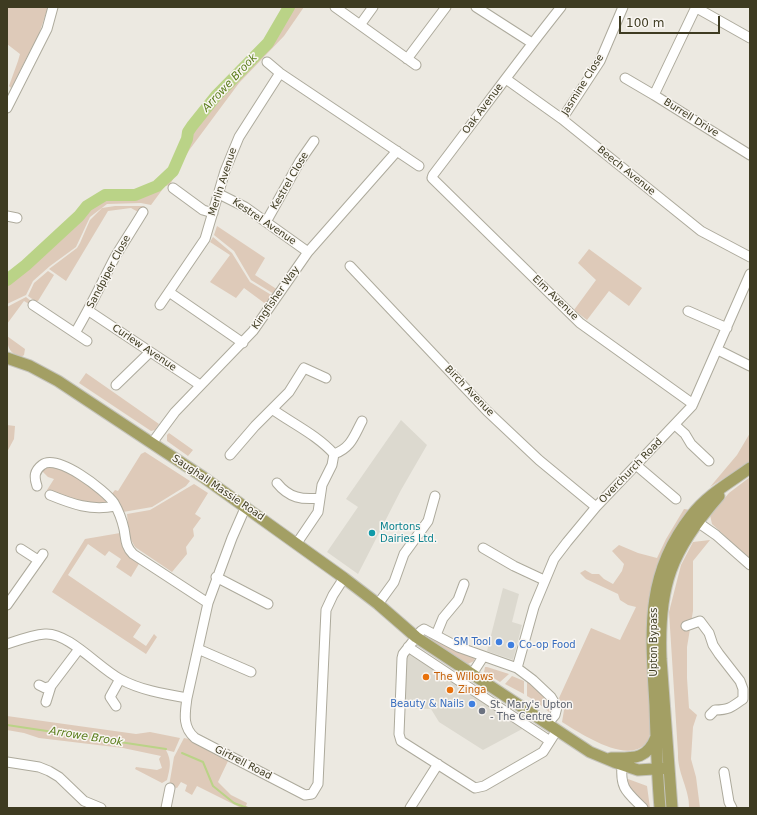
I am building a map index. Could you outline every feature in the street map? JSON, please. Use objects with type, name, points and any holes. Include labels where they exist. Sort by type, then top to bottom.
[{"type":"main road","name":"Saughall Massie Road","points":[[7,358],[30,366],[58,382],[246,506],[378,604],[416,637],[590,752],[623,765],[663,766]]},
{"type":"main road","name":"Upton Bypass","points":[[672,808],[656,736],[652,650],[654,605],[661,573],[671,548],[714,492],[750,468]]},
{"type":"main road","name":"Upton Bypass","points":[[660,808],[663,766],[663,690],[660,636],[662,610],[671,569],[694,519]]},
{"type":"main road","points":[[602,758],[628,758],[640,756],[649,750],[656,736]]},
{"type":"street","points":[[7,108],[47,28],[53,7]]},
{"type":"street","points":[[335,7],[416,65]]},
{"type":"street","points":[[360,25],[373,7]]},
{"type":"street","points":[[407,59],[446,7]]},
{"type":"street","points":[[476,7],[532,43]]},
{"type":"street","name":"Oak Avenue","points":[[433,175],[532,43],[561,7]]},
{"type":"street","name":"Jasmine Close","points":[[562,119],[600,61],[624,7]]},
{"type":"street","points":[[696,7],[750,38]]},
{"type":"street","name":"Burrell Drive","points":[[696,7],[654,95],[750,155]]},
{"type":"street","points":[[267,62],[280,73],[419,166]]},
{"type":"street","name":"Merlin Avenue","points":[[160,305],[205,239],[225,171],[239,137],[280,73]]},
{"type":"street","points":[[625,78],[654,95]]},
{"type":"street","name":"Beech Avenue","points":[[506,79],[562,119],[701,231],[750,257]]},
{"type":"street","name":"Kestrel Close","points":[[266,222],[300,161],[314,141]]},
{"type":"street","name":"Kingfisher Way","points":[[152,443],[175,412],[243,343],[308,252],[397,151]]},
{"type":"street","name":"Elm Avenue","points":[[433,175],[432,178],[580,323],[693,404]]},
{"type":"street","points":[[173,188],[203,210],[213,213]]},
{"type":"street","name":"Kestrel Avenue","points":[[219,194],[245,207],[308,252]]},
{"type":"street","name":"Sandpiper Close","points":[[75,333],[89,311],[116,256],[143,212]]},
{"type":"street","points":[[7,216],[17,218]]},
{"type":"street","name":"Birch Avenue","points":[[350,266],[493,416],[539,460],[596,507]]},
{"type":"street","name":"Overchurch Road","points":[[517,668],[534,607],[544,580],[560,550],[596,507],[675,425],[693,404],[718,350],[750,274]]},
{"type":"street","points":[[169,292],[243,343]]},
{"type":"street","points":[[33,305],[87,341]]},
{"type":"street","points":[[688,310],[727,328]]},
{"type":"street","name":"Curlew Avenue","points":[[89,311],[200,385]]},
{"type":"street","points":[[718,350],[750,366]]},
{"type":"street","points":[[116,385],[150,352]]},
{"type":"street","points":[[230,455],[255,426],[289,392],[304,368],[326,378]]},
{"type":"street","points":[[272,409],[289,422],[324,443],[334,454]]},
{"type":"street","points":[[334,454],[342,451],[348,446],[362,421]]},
{"type":"street","points":[[675,425],[685,434],[691,444],[710,461]]},
{"type":"street","points":[[297,543],[318,512],[322,485],[332,465],[334,454]]},
{"type":"street","points":[[37,486],[35,473],[44,463],[49,462],[61,464],[77,473],[93,484],[113,502],[124,526],[126,544],[133,554],[208,603]]},
{"type":"street","points":[[636,465],[676,499]]},
{"type":"street","points":[[277,483],[283,490],[293,496],[305,499],[320,498]]},
{"type":"street","points":[[50,495],[78,506],[105,508],[115,506]]},
{"type":"street","points":[[378,604],[394,582],[407,550],[428,521],[435,496]]},
{"type":"street","name":"Girtrell Road","points":[[246,506],[216,576],[208,603],[184,713],[185,721],[190,734],[195,738],[304,795],[312,794],[318,784],[326,610],[344,578]]},
{"type":"street","points":[[694,519],[716,535],[750,565]]},
{"type":"street","points":[[483,548],[514,566],[544,580]]},
{"type":"street","points":[[7,605],[41,557],[21,549]]},
{"type":"street","points":[[216,576],[268,604]]},
{"type":"street","points":[[436,635],[443,618],[458,600],[464,584]]},
{"type":"street","points":[[686,626],[700,621],[709,633],[718,654],[740,681],[746,699],[731,708],[715,710],[710,715]]},
{"type":"street","points":[[424,629],[458,647],[483,657],[517,668],[541,687],[555,703],[557,708],[550,741],[543,752],[481,788],[475,788],[401,741],[399,737],[402,658],[408,647],[424,629]]},
{"type":"street","points":[[7,644],[47,634],[59,636],[70,642],[100,666],[120,679],[141,688],[187,698]]},
{"type":"street","points":[[408,647],[550,741]]},
{"type":"street","points":[[46,702],[51,686],[79,649]]},
{"type":"street","points":[[198,649],[251,672]]},
{"type":"street","points":[[472,674],[483,657]]},
{"type":"street","points":[[116,706],[106,698],[120,679]]},
{"type":"street","points":[[39,685],[45,688],[51,686]]},
{"type":"street","points":[[7,762],[39,767],[49,771],[59,777],[84,801],[101,808]]},
{"type":"street","points":[[410,808],[438,764]]},
{"type":"street","points":[[623,765],[622,781],[624,787],[643,808]]},
{"type":"street","points":[[724,772],[729,802],[732,808]]},
{"type":"street","points":[[166,808],[170,788]]},
{"type":"shaded area","points":[[7,7],[48,7],[39,34],[11,88],[9,86],[20,54],[7,44]]},
{"type":"shaded area","points":[[289,7],[304,7],[284,36],[239,83],[190,149],[170,185],[165,186],[151,205],[141,203],[107,204],[90,217],[76,247],[50,266],[33,281],[26,295],[7,304],[7,285],[24,273],[99,201],[142,196],[151,192],[167,178],[178,161],[186,142],[188,132],[216,96],[268,43]]},
{"type":"shaded area","points":[[115,206],[145,206],[140,213],[131,208],[108,211],[66,281],[49,269],[77,248],[90,220],[102,208]]},
{"type":"shaded area","points":[[217,226],[265,258],[255,275],[278,290],[274,294],[251,280],[234,251],[214,235]]},
{"type":"shaded area","points":[[213,237],[232,253],[250,282],[273,296],[267,305],[244,288],[236,298],[210,282],[230,255],[210,242]]},
{"type":"shaded area","points":[[589,249],[642,288],[629,306],[609,291],[587,320],[574,310],[596,280],[578,263]]},
{"type":"shaded area","points":[[48,271],[54,275],[38,301],[35,301],[28,296],[34,283]]},
{"type":"shaded area","points":[[26,297],[31,301],[29,304],[24,301],[7,324],[7,307]]},
{"type":"shaded area","points":[[7,336],[25,349],[24,355],[21,357],[17,356],[10,350]]},
{"type":"shaded area","points":[[86,373],[159,424],[155,430],[151,431],[79,383]]},
{"type":"shaded area","points":[[401,420],[427,445],[401,490],[358,574],[327,552],[358,507],[346,499]]},
{"type":"shaded area","points":[[7,425],[15,426],[14,439],[7,452]]},
{"type":"shaded area","points":[[169,433],[193,450],[188,456],[167,441],[167,435]]},
{"type":"shaded area","points":[[750,433],[750,462],[710,487],[737,455]]},
{"type":"shaded area","points":[[145,452],[190,481],[186,486],[152,507],[123,512],[111,495],[115,490],[118,491],[141,454]]},
{"type":"shaded area","points":[[45,466],[63,469],[71,473],[86,483],[107,503],[83,502],[47,490],[54,479],[48,477],[42,471]]},
{"type":"shaded area","points":[[750,477],[750,559],[712,524],[710,515],[729,493]]},
{"type":"shaded area","points":[[194,484],[208,493],[195,514],[201,518],[193,529],[194,536],[186,547],[187,554],[172,572],[135,547],[129,536],[127,514],[150,510]]},
{"type":"shaded area","points":[[684,509],[691,510],[676,532],[651,732],[643,746],[635,750],[624,751],[590,739],[562,722],[564,710],[559,698],[591,628],[620,640],[636,607],[628,605],[620,600],[618,594],[586,579],[580,573],[585,570],[592,574],[599,574],[613,584],[622,571],[624,564],[612,551],[619,545],[638,553],[657,558],[666,539]]},
{"type":"shaded area","points":[[120,533],[127,550],[140,562],[131,577],[116,567],[121,559],[109,551],[105,556],[88,544],[68,575],[141,625],[133,637],[146,646],[154,634],[157,637],[146,654],[52,592],[85,539]]},
{"type":"shaded area","points":[[710,540],[693,561],[693,611],[687,647],[687,678],[689,708],[697,715],[693,727],[691,759],[696,777],[700,808],[689,808],[688,795],[679,768],[678,760],[669,612],[681,565],[693,542]]},
{"type":"shaded area","points":[[503,588],[519,594],[512,622],[522,625],[513,660],[487,651]]},
{"type":"shaded area","points":[[424,633],[473,656],[475,658],[474,661],[468,664],[464,662],[423,635]]},
{"type":"shaded area","points":[[408,653],[524,728],[483,750],[439,722],[431,709],[404,708],[406,657]]},
{"type":"shaded area","points":[[485,667],[509,674],[500,682],[484,672]]},
{"type":"shaded area","points":[[512,676],[524,681],[524,694],[505,684]]},
{"type":"shaded area","points":[[527,680],[542,693],[552,710],[549,712],[527,696]]},
{"type":"shaded area","points":[[7,716],[136,734],[150,732],[180,738],[174,752],[166,750],[170,761],[170,768],[167,780],[162,783],[135,769],[136,767],[157,770],[162,768],[159,759],[161,756],[123,748],[39,738],[24,733],[7,730]]},
{"type":"shaded area","points":[[184,738],[189,739],[228,761],[218,782],[231,795],[247,803],[246,806],[251,808],[241,808],[197,786],[192,795],[185,791],[187,785],[181,782],[177,788],[169,786],[174,757]]},
{"type":"shaded area","points":[[628,779],[647,786],[650,808],[648,808],[631,791]]},
{"type":"waterway","name":"Arrowe Brook","points":[[7,280],[26,265],[79,216],[87,206],[105,195],[135,195],[157,186],[173,171],[187,139],[188,132],[192,126],[216,96],[268,43],[289,7]]},
{"type":"waterway","name":"Arrowe Brook","points":[[7,725],[166,749]]},
{"type":"waterway","name":"Arrowe Brook","points":[[182,753],[203,762],[213,786],[234,803],[247,808]]},
{"type":"place","name":"Mortons Dairies Ltd.","points":[[372,533]]},
{"type":"place","name":"SM Tool","points":[[499,642]]},
{"type":"place","name":"Co-op Food","points":[[511,645]]},
{"type":"place","name":"The Willows","points":[[426,677]]},
{"type":"place","name":"Zinga","points":[[450,690]]},
{"type":"place","name":"Beauty & Nails","points":[[472,704]]},
{"type":"place","name":"St. Mary's Upton - The Centre","points":[[482,711]]}]
